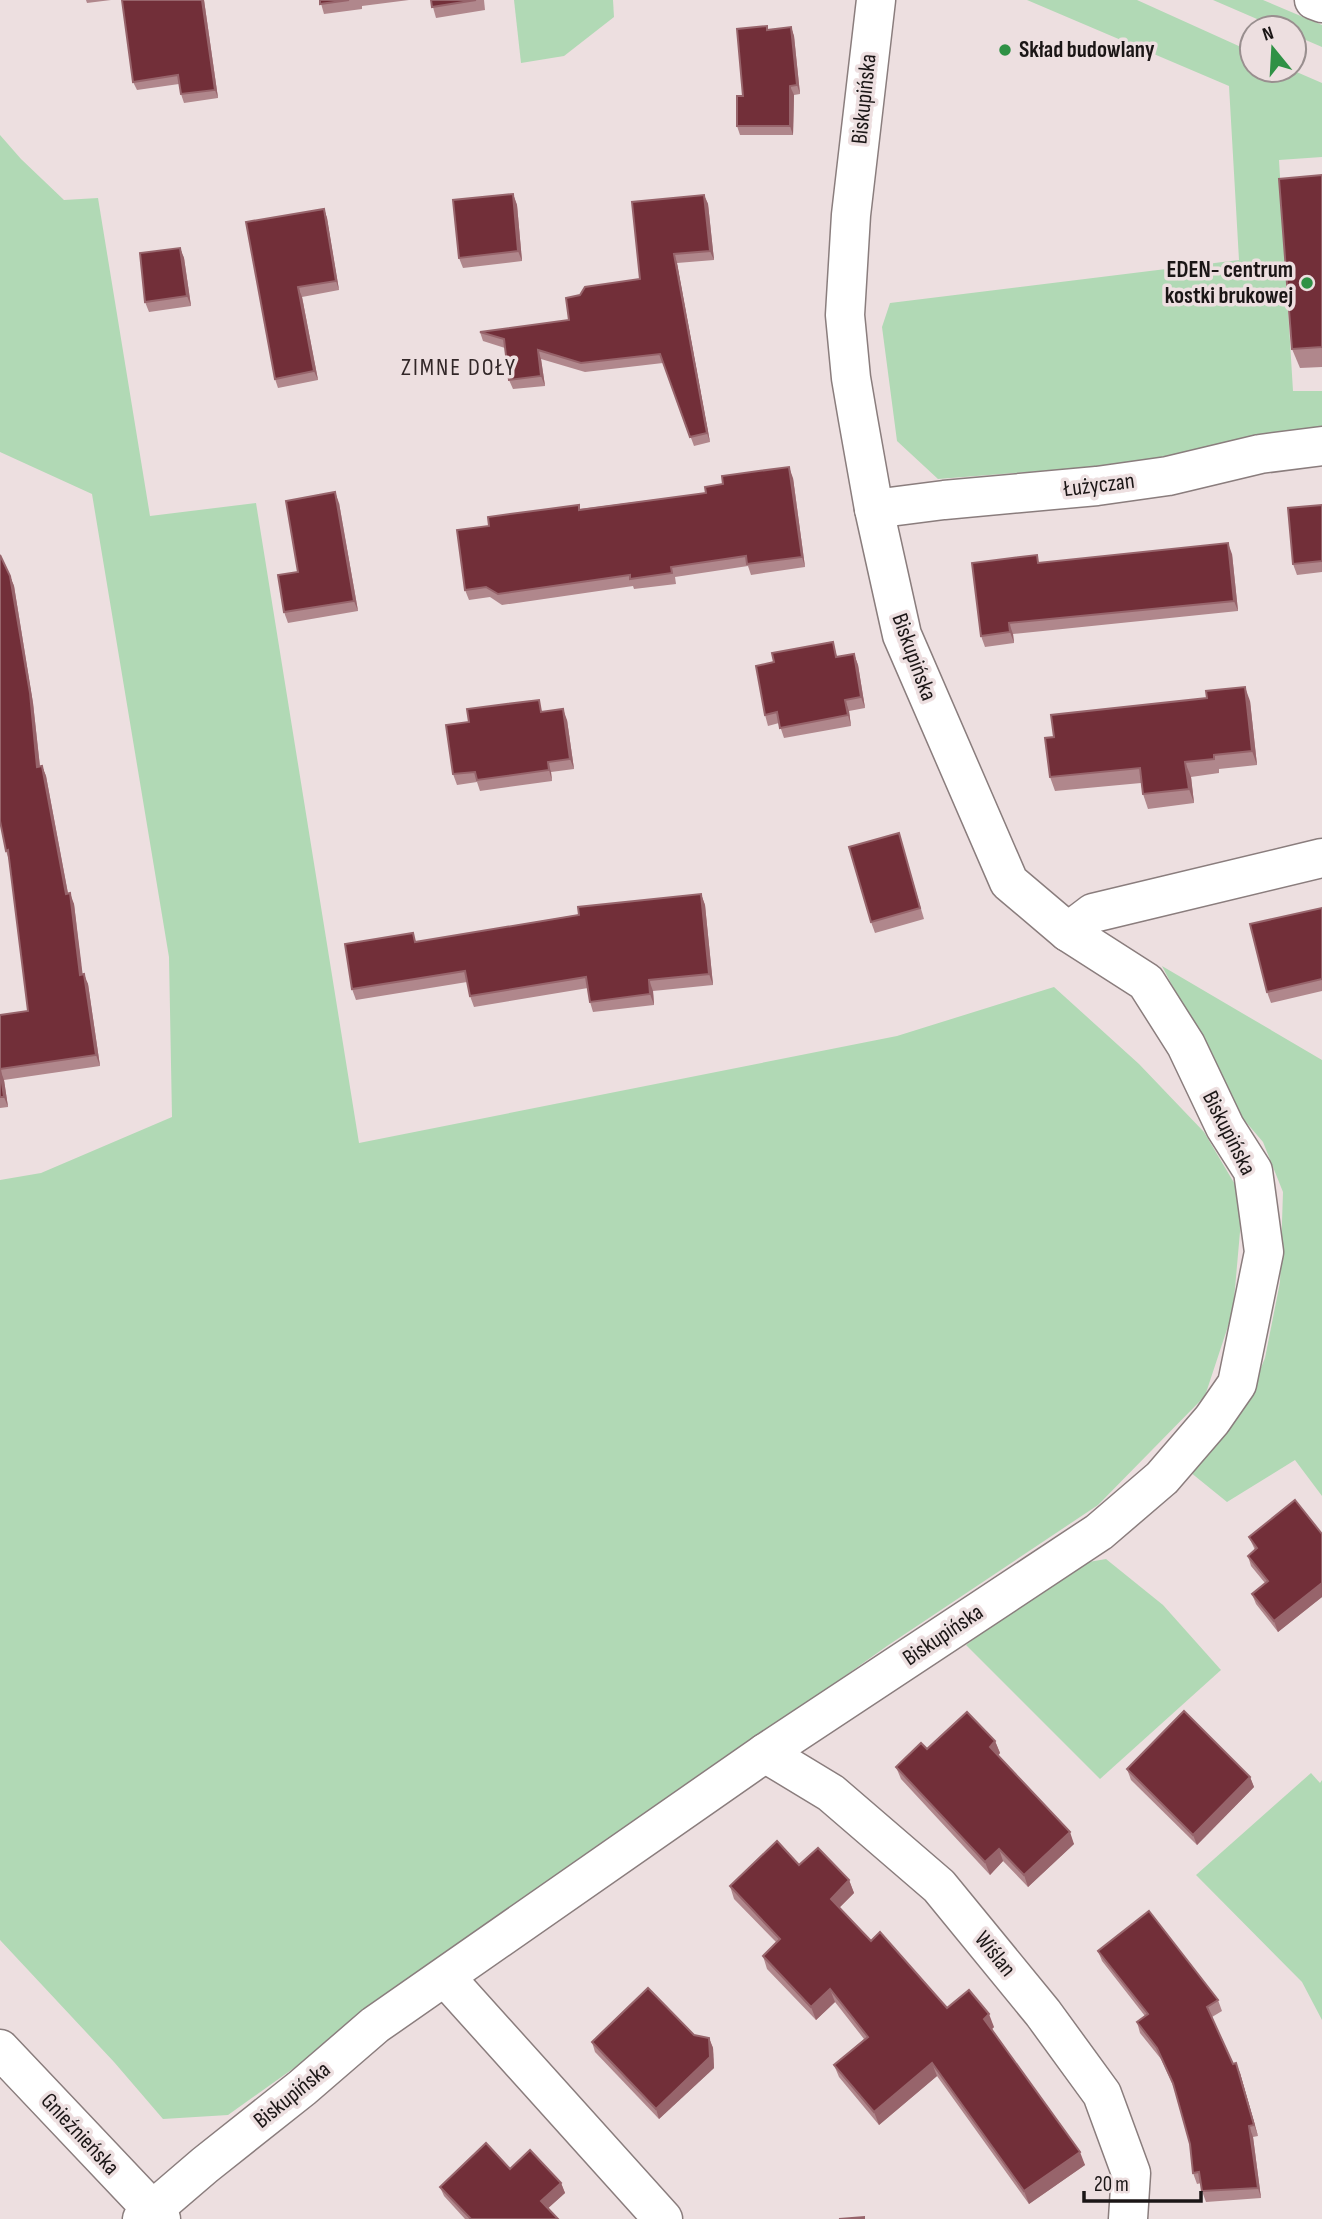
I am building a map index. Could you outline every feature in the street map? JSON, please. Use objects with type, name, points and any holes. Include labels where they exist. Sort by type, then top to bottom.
[{"type":"street","name":"Biskupińska","points":[[152,2216],[205,2165],[302,2088],[374,2025],[446,1978],[765,1753],[1099,1532],[1162,1478],[1212,1420],[1237,1384],[1264,1252],[1253,1171],[1225,1127],[1186,1045],[1146,982],[1068,932],[1009,883],[902,635],[874,509],[851,378],[845,315],[851,215],[876,0]]},
{"type":"street","points":[[1314,0],[1322,4]]},
{"type":"street","name":"Łużyczan","points":[[874,509],[1097,486],[1168,476],[1260,454],[1322,446]]},
{"type":"street","points":[[1068,932],[1093,913],[1322,858]]},
{"type":"street","name":"Wiślan","points":[[765,1753],[831,1793],[939,1886],[1044,2013],[1102,2094],[1131,2173],[1128,2219]]},
{"type":"street","points":[[446,1978],[663,2219]]},
{"type":"street","name":"Gnieźnieńska","points":[[0,2049],[152,2216]]},
{"type":"green space","points":[[514,0],[613,0],[614,17],[564,56],[521,63]]},
{"type":"green space","points":[[1027,0],[1137,0],[1238,46],[1238,84],[1308,84],[1308,77],[1322,83],[1322,157],[1279,160],[1293,391],[1322,391],[1322,429],[1142,463],[938,479],[897,441],[882,327],[890,303],[1239,260],[1229,86]]},
{"type":"green space","points":[[1213,0],[1263,0],[1296,14],[1246,14]]},
{"type":"green space","points":[[1308,19],[1322,25],[1322,47],[1308,41]]},
{"type":"green space","points":[[0,135],[64,200],[98,198],[150,516],[256,503],[359,1143],[897,1036],[1054,987],[1139,1064],[1204,1132],[1243,1198],[1233,1311],[1205,1396],[1098,1505],[887,1646],[228,2115],[163,2119],[114,2062],[0,1940],[0,1180],[41,1173],[172,1117],[169,957],[92,494],[0,452]]},
{"type":"green space","points":[[1162,966],[1322,1060],[1322,1496],[1295,1460],[1227,1502],[1190,1472],[1243,1411],[1265,1358],[1280,1282],[1283,1192],[1263,1142],[1239,1114]]},
{"type":"green space","points":[[1106,1559],[1163,1605],[1221,1670],[1100,1779],[966,1645],[1071,1565]]},
{"type":"green space","points":[[1311,1773],[1320,1783],[1322,1780],[1322,2020],[1302,1982],[1196,1875]]},
{"type":"building","points":[[122,0],[202,0],[215,90],[181,94],[178,75],[133,82]]},
{"type":"building","points":[[320,0],[349,0],[320,4]]},
{"type":"building","points":[[431,0],[476,0],[432,7]]},
{"type":"building","points":[[767,26],[767,30],[791,27],[797,85],[790,86],[790,126],[737,126],[737,96],[743,96],[737,29]]},
{"type":"building","name":"EDEN- centrum kostki brukowej","points":[[1322,175],[1322,347],[1292,349],[1279,179]]},
{"type":"building","points":[[513,194],[518,251],[459,258],[453,200]]},
{"type":"building","points":[[704,195],[710,251],[674,254],[707,433],[690,437],[660,354],[581,363],[538,350],[541,376],[509,380],[504,339],[480,332],[569,320],[566,298],[580,295],[585,287],[640,279],[632,202]]},
{"type":"building","points":[[324,209],[336,281],[298,287],[314,371],[275,379],[246,222]]},
{"type":"building","points":[[180,248],[187,296],[145,302],[140,253]]},
{"type":"building","points":[[789,467],[802,557],[747,564],[746,556],[671,567],[672,573],[630,579],[630,575],[498,594],[486,587],[465,590],[457,530],[489,526],[488,517],[579,505],[579,510],[706,493],[705,487],[723,484],[722,476]]},
{"type":"building","points":[[335,492],[354,601],[284,612],[278,575],[298,572],[286,501]]},
{"type":"building","points":[[1322,505],[1322,561],[1293,564],[1288,508]]},
{"type":"building","points":[[1228,543],[1234,601],[1009,623],[1010,632],[981,636],[972,563],[1037,555],[1038,563]]},
{"type":"building","points":[[0,555],[10,576],[30,693],[37,767],[42,766],[66,894],[70,893],[80,975],[84,974],[96,1055],[0,1069],[0,1015],[28,1011],[8,850],[6,851],[0,821]]},
{"type":"building","points":[[833,642],[836,657],[854,654],[861,697],[845,700],[848,715],[780,728],[777,712],[765,715],[756,666],[774,662],[772,653]]},
{"type":"building","points":[[1245,687],[1252,751],[1214,755],[1214,759],[1185,762],[1189,789],[1143,794],[1140,768],[1050,777],[1045,738],[1054,737],[1051,715],[1207,698],[1206,691]]},
{"type":"building","points":[[539,700],[541,712],[563,709],[570,759],[548,762],[549,770],[477,780],[475,772],[453,774],[446,725],[469,722],[467,709]]},
{"type":"building","points":[[899,833],[920,908],[871,922],[849,847]]},
{"type":"building","points":[[701,894],[709,974],[649,980],[650,994],[590,1002],[586,977],[470,996],[465,971],[352,989],[345,944],[413,933],[415,942],[579,915],[578,907]]},
{"type":"building","points":[[1322,908],[1322,979],[1267,992],[1250,924]]},
{"type":"building","points":[[0,1069],[4,1097],[0,1097]]},
{"type":"building","points":[[1295,1500],[1322,1534],[1322,1583],[1274,1621],[1252,1594],[1268,1581],[1248,1556],[1257,1548],[1249,1537]]},
{"type":"building","points":[[1184,1711],[1250,1777],[1193,1835],[1127,1769]]},
{"type":"building","points":[[967,1712],[995,1741],[990,1747],[1070,1832],[1024,1875],[999,1849],[985,1862],[896,1767],[921,1743],[927,1749]]},
{"type":"building","points":[[777,1841],[799,1865],[818,1848],[849,1880],[831,1899],[871,1941],[880,1932],[947,2008],[969,1990],[989,2014],[984,2019],[1080,2152],[1024,2191],[932,2063],[874,2112],[834,2065],[868,2037],[830,1989],[811,2007],[763,1956],[780,1939],[730,1886]]},
{"type":"building","points":[[1149,1911],[1218,2000],[1207,2007],[1233,2064],[1236,2063],[1254,2125],[1249,2126],[1258,2188],[1202,2191],[1199,2172],[1193,2173],[1190,2144],[1173,2083],[1157,2048],[1137,2022],[1148,2014],[1098,1951]]},
{"type":"building","points":[[648,1988],[694,2035],[709,2038],[710,2057],[656,2109],[592,2042]]},
{"type":"building","points":[[486,2143],[510,2169],[530,2150],[561,2183],[541,2201],[558,2219],[471,2219],[440,2187]]},
{"type":"place","name":"Skład budowlany","points":[[1005,50]]},
{"type":"place","name":"EDEN- centrum kostki brukowej","points":[[1307,283]]},
{"type":"district","name":"ZIMNE DOŁY","points":[[459,367]]}]
